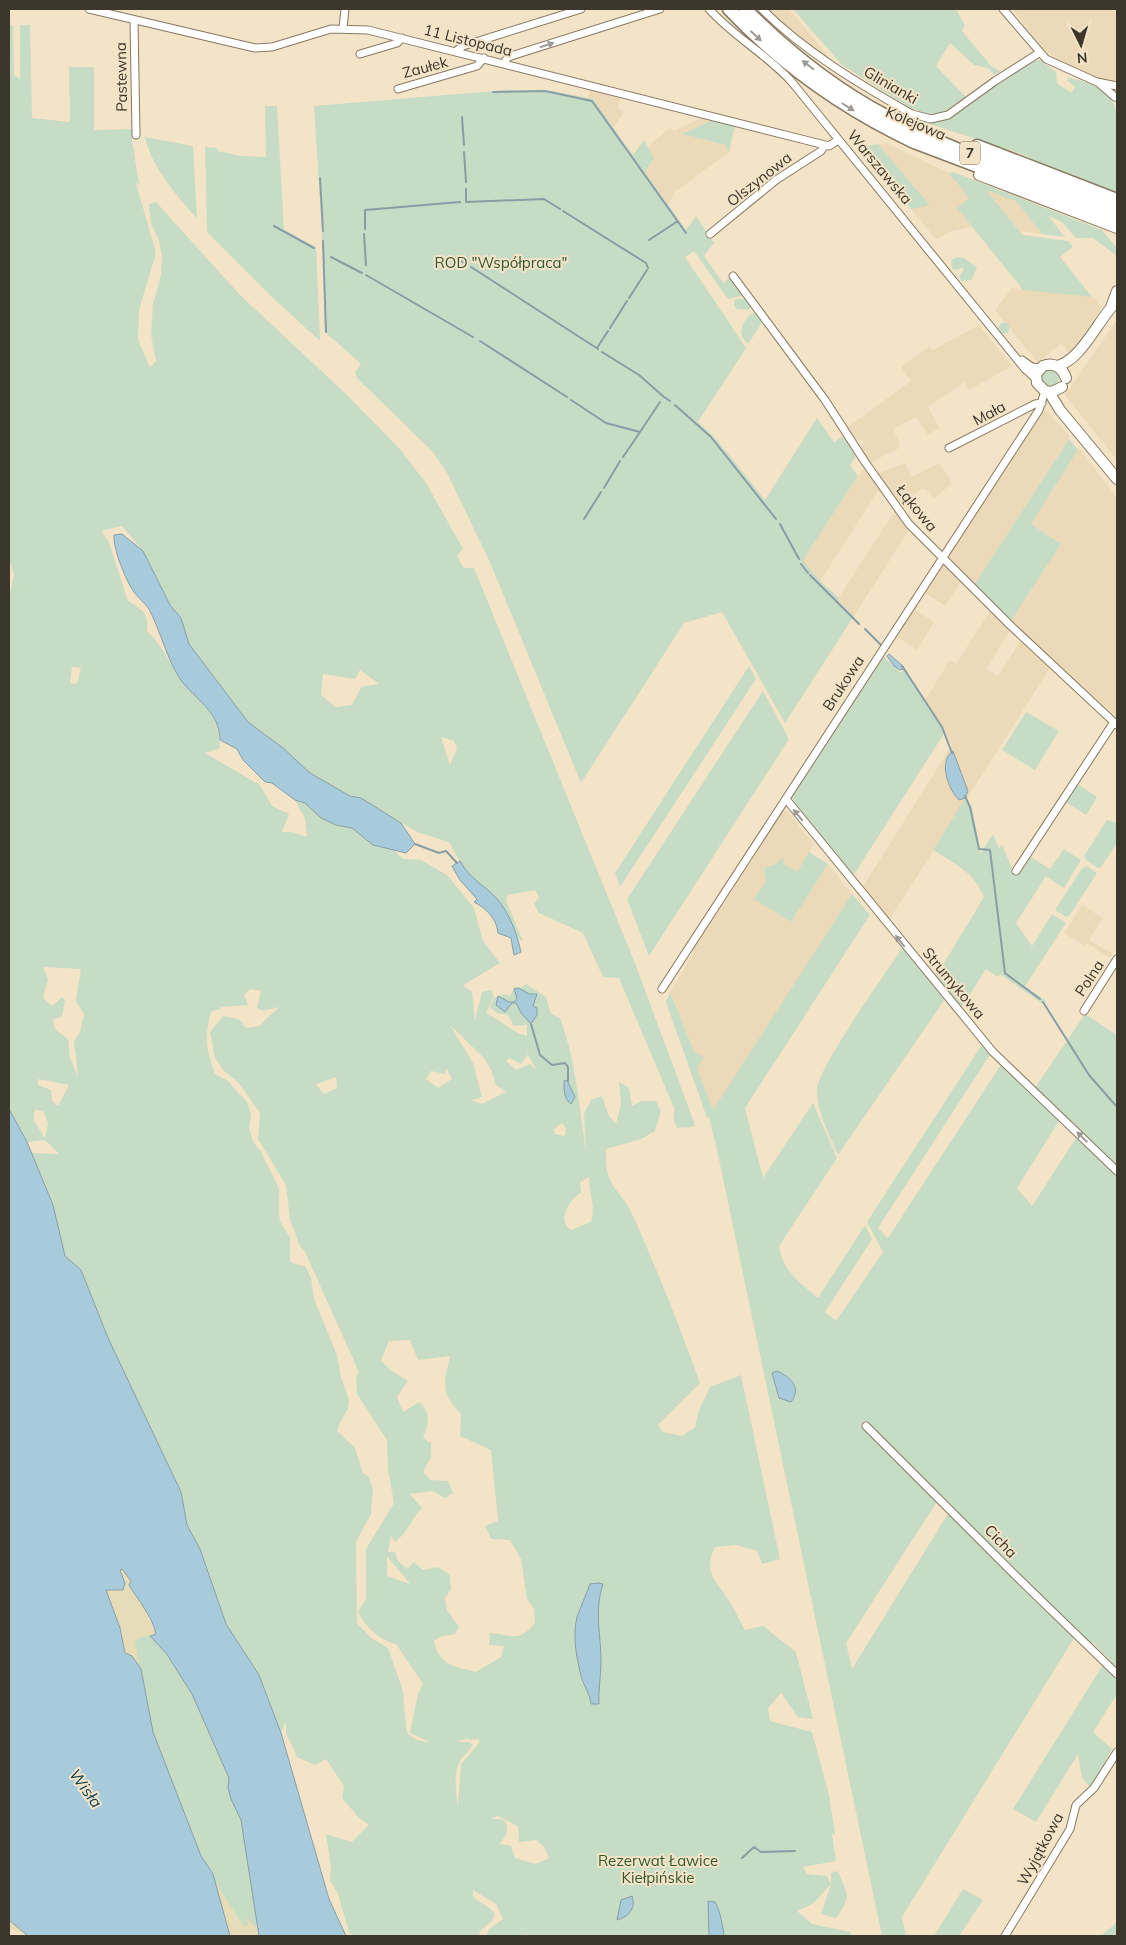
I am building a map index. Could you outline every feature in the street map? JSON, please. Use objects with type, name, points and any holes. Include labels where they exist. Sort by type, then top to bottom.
[{"type":"highway","name":"Kolejowa","points":[[729,9],[776,54],[816,86],[864,117],[914,142],[1116,214]]},
{"type":"highway","name":"Kolejowa","points":[[745,9],[786,48],[831,82],[878,111],[924,134],[1116,214]]},
{"type":"highway","points":[[914,142],[944,160],[979,175]]},
{"type":"street","name":"11 Listopada","points":[[89,9],[248,47],[264,48],[315,33],[343,28],[368,30],[825,145]]},
{"type":"street","points":[[343,28],[345,9]]},
{"type":"street","points":[[456,51],[463,46],[581,9]]},
{"type":"street","points":[[504,63],[508,57],[660,9]]},
{"type":"street","name":"Warszawska","points":[[708,9],[730,31],[785,75],[1025,369],[1036,378]]},
{"type":"street","name":"Glinianki","points":[[762,9],[794,37],[837,69],[912,114],[925,118],[942,118],[953,112],[995,81],[1039,53]]},
{"type":"street","points":[[1003,9],[1039,53],[1055,65],[1097,82],[1117,94]]},
{"type":"street","name":"Pastewna","points":[[134,20],[136,135]]},
{"type":"street","points":[[360,54],[397,43],[402,38]]},
{"type":"street","name":"Zaułek","points":[[398,89],[477,66],[484,58]]},
{"type":"street","points":[[825,145],[829,146],[838,140]]},
{"type":"street","name":"Olszynowa","points":[[710,234],[776,180],[821,150],[825,145]]},
{"type":"street","points":[[979,175],[1116,214]]},
{"type":"street","name":"Łąkowa","points":[[733,276],[825,400],[864,462],[909,524],[1053,666],[1116,723]]},
{"type":"street","points":[[1063,413],[1061,397],[1064,382],[1081,349],[1114,304],[1117,291]]},
{"type":"street","points":[[1081,349],[1066,363],[1058,366],[1048,364],[1040,368],[1036,378],[1038,386],[1047,391],[1063,413],[1116,473]]},
{"type":"street","name":"Warszawska","points":[[1017,357],[1032,367],[1040,368]]},
{"type":"street","points":[[1058,366],[1064,382]]},
{"type":"street","points":[[1047,391],[1064,382]]},
{"type":"street","name":"Brukowa","points":[[662,989],[1041,405],[1047,391]]},
{"type":"street","name":"Mała","points":[[949,448],[1035,404],[1041,405]]},
{"type":"street","points":[[1041,405],[1050,406],[1063,413]]},
{"type":"street","points":[[1016,871],[1116,723]]},
{"type":"street","name":"Strumykowa","points":[[786,799],[993,1052],[1117,1171]]},
{"type":"street","name":"Polna","points":[[1084,1011],[1117,959]]},
{"type":"street","name":"Cicha","points":[[866,1426],[1020,1581],[1117,1674]]},
{"type":"street","name":"Wyjątkowa","points":[[1005,1936],[1070,1829],[1076,1805],[1094,1788],[1117,1752]]},
{"type":"shaded area","points":[[769,9],[789,9],[835,64],[780,20]]},
{"type":"shaded area","points":[[1012,9],[1117,9],[1117,83],[1114,84],[1066,65],[1045,50]]},
{"type":"shaded area","points":[[591,88],[621,96],[618,107],[624,113],[613,127],[593,99],[588,98]]},
{"type":"shaded area","points":[[703,117],[712,120],[682,134],[726,145],[729,152],[675,192],[668,205],[645,172],[654,159],[647,148],[670,127],[674,131]]},
{"type":"shaded area","points":[[886,143],[949,173],[969,198],[957,208],[972,227],[951,231],[936,239],[911,209],[929,204],[878,144]]},
{"type":"shaded area","points":[[985,189],[1016,201],[1042,234],[1020,231]]},
{"type":"shaded area","points":[[1012,288],[1094,297],[1102,307],[1070,354],[1061,343],[1038,363],[995,310]]},
{"type":"shaded area","points":[[1117,320],[1117,460],[1065,395]]},
{"type":"shaded area","points":[[979,325],[1012,366],[969,390],[964,382],[928,407],[939,428],[928,435],[916,417],[893,429],[900,444],[899,448],[869,463],[860,448],[864,441],[854,439],[847,428],[911,381],[901,367],[929,347],[933,350]]},
{"type":"shaded area","points":[[1043,411],[1047,411],[1070,437],[974,585],[949,560],[949,555]]},
{"type":"shaded area","points":[[1079,448],[1117,498],[1116,716],[1011,621],[1061,544],[1031,524]]},
{"type":"shaded area","points":[[905,463],[912,477],[939,463],[952,483],[934,499],[928,490],[926,491],[923,488],[900,506],[877,474]]},
{"type":"shaded area","points":[[865,466],[884,492],[882,494],[878,491],[820,581],[803,560]]},
{"type":"shaded area","points":[[896,509],[909,530],[854,616],[837,600]]},
{"type":"shaded area","points":[[941,565],[946,565],[962,580],[945,606],[924,592]]},
{"type":"shaded area","points":[[914,609],[934,622],[917,650],[896,636]]},
{"type":"shaded area","points":[[991,610],[1011,629],[986,669],[998,676],[1021,640],[1050,668],[888,922],[862,888],[952,745],[925,700],[950,660],[956,664]]},
{"type":"shaded area","points":[[781,811],[787,811],[814,844],[797,872],[784,864],[776,864],[764,868],[766,881],[754,899],[791,922],[828,864],[852,894],[713,1111],[697,1068],[694,1051],[670,992],[693,954],[692,949],[721,905],[725,903],[735,886],[733,885],[747,863],[749,864],[753,861],[751,858]]},
{"type":"shaded area","points":[[1082,905],[1103,918],[1089,940],[1113,954],[1110,958],[1087,943],[1085,946],[1064,933]]},
{"type":"green space","points":[[793,9],[956,9],[965,26],[962,31],[991,66],[1001,71],[994,75],[988,68],[974,65],[950,43],[936,66],[966,97],[941,113],[926,114],[907,106],[842,65]]},
{"type":"green space","name":"Rezerwat Ławice Kiełpińskie","points":[[9,25],[13,25],[14,75],[20,79],[20,25],[30,25],[32,118],[70,122],[69,67],[94,67],[94,130],[132,129],[139,184],[136,183],[156,253],[139,310],[138,340],[150,367],[156,361],[151,335],[153,304],[161,275],[162,255],[159,241],[151,223],[149,204],[156,202],[240,295],[347,395],[399,448],[426,483],[463,549],[457,556],[464,568],[474,568],[635,963],[695,1125],[692,1127],[677,1128],[674,1120],[674,1108],[619,978],[603,977],[583,933],[539,913],[534,904],[539,897],[535,890],[508,895],[506,901],[523,941],[517,938],[492,893],[469,879],[449,842],[417,832],[361,798],[350,796],[310,773],[283,748],[248,722],[189,644],[181,618],[170,605],[143,551],[122,526],[101,531],[108,540],[128,601],[144,613],[147,620],[147,631],[186,686],[206,707],[215,722],[220,748],[205,753],[260,785],[272,806],[289,814],[282,832],[292,832],[307,837],[305,818],[295,800],[305,803],[321,818],[336,825],[352,828],[373,845],[394,850],[403,859],[421,860],[447,875],[474,908],[483,941],[500,963],[463,985],[472,992],[475,1020],[482,992],[491,990],[494,996],[486,1013],[516,1032],[527,1036],[527,1025],[514,1026],[507,1014],[498,1014],[490,1007],[494,998],[506,994],[510,997],[514,987],[521,988],[526,984],[546,997],[551,1014],[560,1018],[570,1051],[586,1151],[584,1114],[591,1100],[602,1096],[609,1116],[616,1124],[621,1104],[619,1082],[629,1088],[632,1106],[642,1101],[656,1101],[661,1111],[655,1131],[641,1139],[606,1149],[606,1163],[614,1188],[629,1208],[652,1259],[700,1383],[658,1425],[663,1432],[682,1436],[695,1427],[699,1410],[710,1387],[741,1375],[780,1559],[762,1564],[757,1551],[736,1545],[715,1547],[710,1569],[715,1581],[745,1630],[763,1626],[796,1652],[813,1719],[798,1717],[781,1693],[768,1708],[770,1721],[812,1732],[829,1795],[835,1834],[832,1834],[836,1861],[803,1867],[807,1874],[826,1876],[831,1883],[831,1873],[838,1871],[847,1894],[845,1904],[836,1918],[821,1914],[831,1884],[814,1903],[797,1911],[812,1924],[850,1932],[851,1936],[527,1936],[528,1934],[521,1936],[486,1936],[489,1929],[503,1919],[496,1904],[473,1890],[473,1896],[495,1914],[492,1921],[480,1931],[479,1936],[353,1936],[349,1932],[338,1894],[330,1880],[331,1867],[326,1834],[352,1842],[369,1825],[359,1818],[342,1798],[344,1786],[326,1759],[315,1765],[297,1757],[286,1733],[286,1721],[281,1733],[259,1675],[226,1624],[200,1549],[187,1525],[181,1492],[108,1338],[81,1270],[65,1256],[53,1205],[31,1153],[59,1154],[45,1140],[27,1142],[9,1109],[9,599],[14,574],[9,559]],"holes":[[[72,667],[81,668],[77,684],[70,683]],[[360,670],[379,684],[361,687],[352,705],[336,707],[321,695],[323,674],[355,679]],[[441,737],[454,741],[457,749],[450,765]],[[43,967],[81,969],[76,1001],[84,1014],[80,1032],[74,1042],[78,1076],[70,1058],[68,1039],[55,1029],[53,1020],[62,1016],[65,1000],[62,997],[52,1006],[43,998],[48,979]],[[251,989],[261,991],[257,1008],[262,1011],[279,1007],[259,1026],[246,1028],[239,1019],[223,1016],[210,1032],[215,1058],[224,1071],[238,1082],[260,1113],[258,1139],[286,1185],[290,1220],[300,1246],[305,1252],[359,1372],[356,1377],[357,1394],[387,1440],[388,1470],[394,1503],[366,1549],[366,1599],[358,1612],[373,1632],[396,1644],[423,1684],[418,1694],[410,1733],[431,1743],[417,1740],[408,1734],[403,1691],[388,1648],[371,1638],[357,1623],[356,1542],[371,1514],[373,1489],[369,1477],[363,1473],[355,1448],[338,1432],[338,1427],[348,1408],[349,1400],[341,1377],[337,1355],[314,1299],[311,1278],[305,1266],[292,1263],[290,1260],[290,1238],[280,1221],[279,1188],[260,1150],[253,1142],[249,1128],[251,1114],[247,1102],[227,1080],[215,1074],[212,1065],[207,1043],[209,1021],[211,1012],[223,1007],[248,1005],[244,994]],[[450,1025],[484,1058],[491,1070],[496,1085],[506,1092],[482,1104],[471,1100],[482,1097],[473,1063]],[[528,1054],[536,1070],[530,1064],[516,1070],[506,1061],[510,1058],[521,1064]],[[446,1068],[452,1079],[438,1088],[426,1079],[431,1071],[445,1074]],[[336,1077],[337,1088],[324,1094],[316,1084]],[[38,1079],[69,1085],[58,1106],[52,1101],[51,1090],[38,1085]],[[35,1109],[44,1112],[48,1124],[45,1139],[34,1120]],[[562,1123],[566,1128],[565,1136],[555,1134],[554,1129]],[[589,1177],[593,1205],[591,1222],[571,1230],[567,1225],[565,1215],[569,1205],[581,1192],[580,1182]],[[410,1340],[418,1360],[450,1356],[445,1387],[454,1407],[461,1414],[460,1436],[491,1450],[498,1521],[485,1526],[491,1539],[510,1540],[521,1559],[527,1599],[534,1609],[535,1623],[520,1635],[510,1636],[490,1633],[489,1645],[504,1646],[501,1657],[476,1672],[449,1664],[439,1655],[436,1649],[434,1641],[440,1637],[455,1634],[459,1627],[447,1610],[445,1598],[451,1589],[450,1575],[438,1567],[423,1570],[414,1562],[407,1569],[398,1561],[395,1552],[388,1552],[391,1536],[395,1542],[422,1508],[410,1494],[433,1491],[445,1498],[453,1493],[448,1481],[431,1480],[423,1472],[431,1457],[431,1443],[423,1438],[428,1423],[426,1411],[420,1402],[403,1412],[397,1397],[408,1381],[390,1370],[381,1360],[389,1341]],[[387,1556],[410,1584],[387,1576]],[[468,1738],[470,1740],[478,1739],[480,1742],[461,1764],[458,1806],[456,1771],[460,1761],[473,1745],[469,1742],[457,1742]],[[498,1816],[518,1826],[519,1842],[536,1840],[544,1847],[549,1858],[536,1864],[515,1858],[511,1846],[499,1844],[506,1836],[507,1827],[504,1820],[491,1818]]]},
{"type":"green space","points":[[1039,60],[1056,72],[1057,83],[1071,93],[1075,87],[1067,80],[1069,78],[1097,87],[1110,97],[1117,117],[1118,130],[1117,193],[1036,162],[1027,156],[921,121],[939,120],[1029,62]]},
{"type":"green space","name":"ROD \"Współpraca\"","points":[[506,90],[552,91],[593,99],[633,155],[644,140],[654,158],[645,172],[686,230],[696,216],[714,243],[704,256],[724,284],[730,276],[744,295],[728,299],[694,251],[685,257],[746,348],[698,422],[717,440],[765,500],[817,418],[834,442],[845,435],[857,455],[850,465],[858,476],[803,560],[820,581],[839,598],[838,601],[854,616],[785,723],[722,612],[684,623],[581,783],[489,560],[447,473],[433,452],[357,378],[355,373],[361,364],[325,332],[322,235],[314,106]]},
{"type":"green space","points":[[265,106],[277,106],[284,230],[316,247],[320,341],[274,299],[207,232],[205,147],[217,148],[217,151],[241,156],[266,157]]},
{"type":"green space","points":[[712,120],[735,126],[729,152],[725,145],[682,134]]},
{"type":"green space","points":[[145,137],[193,146],[197,219],[159,170],[148,148]]},
{"type":"green space","points":[[878,144],[930,205],[911,209],[861,147]]},
{"type":"green space","points":[[953,172],[1102,230],[1117,248],[1117,256],[1093,238],[1076,238],[1062,222],[1048,216],[1065,237],[1042,234],[1016,201],[986,190],[1023,235],[1068,241],[1073,247],[1060,257],[1092,297],[1023,290],[957,208],[969,198],[949,173]]},
{"type":"green space","points":[[957,257],[964,258],[977,267],[972,280],[961,281],[959,276],[964,270],[963,267],[957,270],[952,269],[951,260]]},
{"type":"green space","points":[[735,299],[747,299],[752,306],[748,310],[737,309],[734,305]]},
{"type":"green space","points":[[755,312],[763,321],[748,344],[742,337],[742,329],[746,319]]},
{"type":"green space","points":[[1004,322],[1010,328],[1004,334],[998,328]]},
{"type":"green space","points":[[1050,369],[1056,372],[1059,378],[1056,384],[1050,387],[1044,384],[1041,378],[1044,372]]},
{"type":"green space","points":[[1069,439],[1078,450],[1031,524],[1061,544],[1011,621],[974,585]]},
{"type":"green space","points":[[883,656],[901,673],[905,668],[945,732],[853,876],[794,807],[794,800],[791,797]]},
{"type":"green space","points":[[749,666],[756,679],[620,887],[615,873]]},
{"type":"green space","points":[[763,691],[789,739],[649,956],[627,899]]},
{"type":"green space","points":[[1026,712],[1059,731],[1035,770],[1002,750]]},
{"type":"green space","points":[[1076,783],[1097,797],[1086,815],[1064,801]]},
{"type":"green space","points":[[966,797],[968,806],[972,806],[980,854],[993,834],[999,849],[1002,845],[1013,871],[1029,856],[1050,869],[1064,849],[1081,860],[1064,888],[1046,876],[1016,923],[1032,946],[1052,914],[1066,923],[1025,986],[1045,1000],[1043,1004],[1000,974],[998,977],[986,969],[960,1010],[935,978],[984,897],[975,881],[963,869],[933,850]]},
{"type":"green space","points":[[1107,820],[1117,823],[1117,843],[1101,867],[1098,868],[1086,860],[1084,856]]},
{"type":"green space","points":[[809,852],[828,864],[791,922],[754,899],[766,881],[764,868],[776,864],[783,857],[784,864],[797,872]]},
{"type":"green space","points":[[1086,866],[1097,873],[1069,916],[1066,917],[1055,910],[1081,870]]},
{"type":"green space","points":[[852,894],[870,915],[745,1108],[763,1178],[813,1103],[837,1158],[779,1246],[784,1262],[798,1281],[818,1298],[865,1225],[872,1239],[825,1312],[836,1321],[883,1252],[867,1222],[983,1043],[991,1053],[878,1228],[888,1238],[1002,1063],[1060,1119],[1017,1188],[1032,1206],[1078,1135],[1117,1173],[1117,1667],[1092,1642],[1090,1645],[880,1434],[883,1448],[938,1500],[846,1643],[852,1669],[949,1512],[1074,1638],[902,1917],[906,1936],[882,1936],[717,1150],[709,1117],[707,1118],[666,1002],[670,992],[694,1051],[704,1058],[697,1068],[713,1110]]},
{"type":"green space","points":[[903,947],[945,999],[838,1155],[819,1107],[817,1090],[820,1079],[840,1042]]},
{"type":"green space","points":[[1085,1014],[1117,1035],[1117,1168],[1035,1088]]},
{"type":"green space","points":[[86,1560],[166,1653],[192,1694],[214,1741],[229,1778],[231,1798],[241,1820],[259,1936],[224,1936],[176,1810],[161,1751],[153,1732],[147,1708]]},
{"type":"green space","points":[[1103,1665],[1117,1679],[1117,1694],[1093,1732],[1112,1749],[1091,1788],[1082,1778],[1078,1754],[1036,1822],[1013,1809]]},
{"type":"green space","points":[[963,1889],[983,1900],[959,1936],[934,1936]]},
{"type":"green space","points":[[1117,1922],[1117,1936],[1101,1936]]},
{"type":"sand","points":[[122,1569],[131,1581],[132,1592],[140,1601],[156,1634],[142,1637],[135,1641],[139,1664],[132,1656],[125,1653],[120,1628],[106,1589],[124,1587],[125,1579],[120,1570]]},
{"type":"sand","points":[[214,1880],[243,1925],[245,1927],[248,1924],[245,1917],[257,1926],[259,1936],[230,1936]]},
{"type":"sand","points":[[9,1920],[27,1935],[10,1929]]},
{"type":"water","points":[[122,534],[143,551],[170,605],[181,618],[189,644],[248,722],[283,748],[310,773],[350,796],[361,798],[401,823],[415,844],[406,853],[373,845],[352,828],[336,825],[321,818],[305,803],[295,800],[272,783],[265,782],[243,760],[237,749],[220,740],[216,721],[206,706],[180,679],[149,609],[127,580],[114,541],[114,535]]},
{"type":"water","points":[[889,654],[904,667],[903,669],[900,670],[894,666],[887,656]]},
{"type":"water","points":[[953,751],[968,791],[965,798],[959,800],[951,789],[945,768],[948,756]]},
{"type":"water","points":[[460,861],[506,911],[521,952],[514,955],[511,938],[498,933],[496,923],[490,915],[483,907],[474,902],[477,899],[460,880],[452,866]]},
{"type":"water","points":[[519,988],[529,994],[537,994],[533,1006],[537,1008],[537,1015],[531,1024],[521,1013],[516,1003],[512,1003],[505,1012],[496,1005],[498,996],[509,1002],[514,1002],[517,998],[514,989]]},
{"type":"water","points":[[567,1080],[575,1097],[571,1104],[565,1094],[564,1081]]},
{"type":"water","name":"Wisła","points":[[9,1109],[27,1142],[53,1205],[65,1256],[81,1270],[108,1338],[181,1492],[187,1525],[200,1549],[226,1624],[259,1675],[281,1733],[329,1899],[346,1936],[259,1936],[241,1820],[231,1799],[228,1788],[229,1778],[192,1694],[166,1653],[150,1636],[156,1634],[154,1627],[129,1585],[131,1581],[122,1569],[120,1570],[125,1583],[123,1590],[106,1590],[120,1628],[125,1653],[132,1656],[141,1669],[153,1732],[201,1856],[213,1874],[230,1936],[28,1936],[9,1920]]},
{"type":"water","points":[[777,1371],[787,1376],[795,1388],[794,1397],[791,1402],[779,1398],[772,1373]]},
{"type":"water","points":[[590,1584],[603,1584],[598,1613],[601,1662],[599,1704],[591,1704],[578,1664],[575,1632],[577,1617]]},
{"type":"water","points":[[632,1896],[632,1908],[625,1917],[617,1920],[621,1900]]},
{"type":"water","points":[[708,1901],[715,1902],[717,1905],[724,1936],[709,1936]]},
{"type":"waterway","points":[[493,92],[545,91],[592,101],[686,233]]},
{"type":"waterway","points":[[462,117],[464,145]]},
{"type":"waterway","points":[[464,152],[466,182]]},
{"type":"waterway","points":[[320,178],[323,231]]},
{"type":"waterway","points":[[466,189],[466,202],[544,199],[560,209]]},
{"type":"waterway","points":[[365,229],[365,210],[460,202]]},
{"type":"waterway","points":[[563,211],[646,263],[648,268]]},
{"type":"waterway","points":[[649,240],[678,221]]},
{"type":"waterway","points":[[274,226],[314,248]]},
{"type":"waterway","points":[[364,234],[366,265]]},
{"type":"waterway","points":[[323,241],[326,332]]},
{"type":"waterway","points":[[331,257],[362,273]]},
{"type":"waterway","points":[[455,258],[465,263]]},
{"type":"waterway","points":[[471,267],[598,349]]},
{"type":"waterway","points":[[629,298],[647,270]]},
{"type":"waterway","points":[[366,275],[473,337]]},
{"type":"waterway","points":[[610,328],[627,301]]},
{"type":"waterway","points":[[597,348],[608,331]]},
{"type":"waterway","points":[[480,341],[567,397]]},
{"type":"waterway","points":[[602,352],[639,375],[664,397]]},
{"type":"waterway","points":[[664,397],[670,401]]},
{"type":"waterway","points":[[571,400],[606,423],[640,432],[660,402]]},
{"type":"waterway","points":[[675,405],[711,437],[776,519]]},
{"type":"waterway","points":[[623,457],[640,432]]},
{"type":"waterway","points":[[604,488],[620,461]]},
{"type":"waterway","points":[[584,519],[601,492]]},
{"type":"waterway","points":[[780,524],[799,559]]},
{"type":"waterway","points":[[801,564],[808,573]]},
{"type":"waterway","points":[[810,575],[859,624]]},
{"type":"waterway","points":[[865,629],[883,647]]},
{"type":"waterway","points":[[902,666],[942,727],[952,753]]},
{"type":"waterway","points":[[965,796],[970,807],[979,849],[990,850],[1005,973],[1040,999]]},
{"type":"waterway","points":[[415,844],[439,853],[446,851],[457,863]]},
{"type":"waterway","points":[[1043,1002],[1089,1075],[1117,1107]]},
{"type":"waterway","points":[[531,1024],[540,1055],[552,1065],[565,1063],[568,1067],[568,1081]]},
{"type":"waterway","points":[[742,1858],[754,1847],[761,1852],[795,1851]]}]
